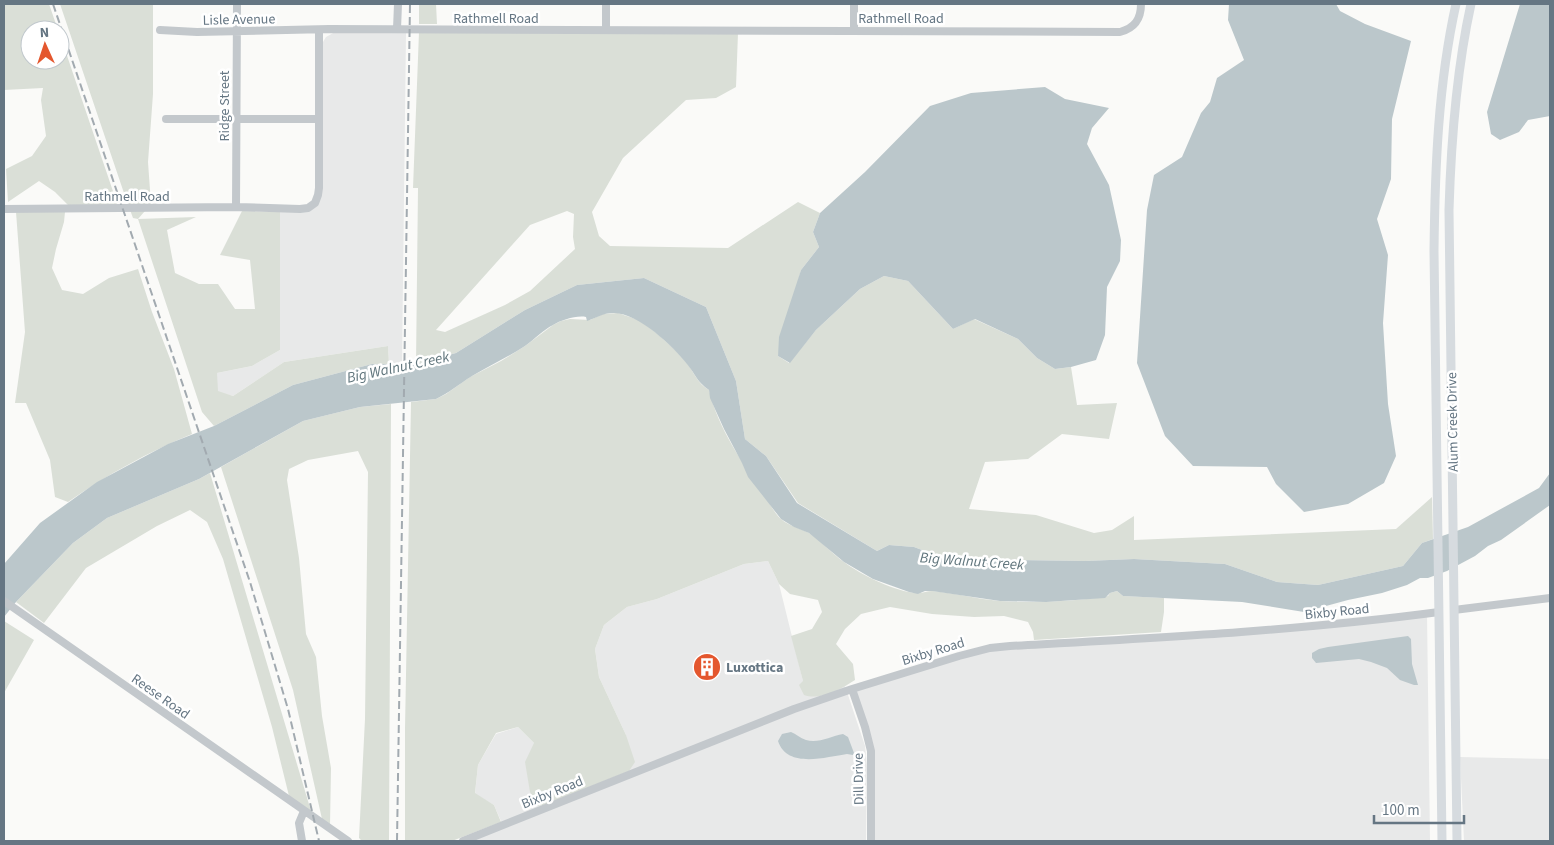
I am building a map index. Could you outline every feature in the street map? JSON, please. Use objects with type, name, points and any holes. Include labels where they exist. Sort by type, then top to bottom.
[{"type":"main road","name":"Alum Creek Drive","points":[[1442,841],[1434,251],[1435,168],[1441,91],[1456,4]]},
{"type":"main road","name":"Alum Creek Drive","points":[[1457,841],[1450,170],[1457,91],[1471,4]]},
{"type":"street","name":"Ridge Street","points":[[236,207],[237,4]]},
{"type":"street","points":[[397,30],[398,4]]},
{"type":"street","points":[[606,4],[606,30]]},
{"type":"street","points":[[854,4],[854,31]]},
{"type":"street","name":"Rathmell Road","points":[[4,209],[236,207],[300,210],[308,208],[315,203],[319,188],[319,30],[1120,32],[1136,24],[1141,14],[1141,4]]},
{"type":"street","name":"Lisle Avenue","points":[[160,30],[176,32],[237,32],[319,30]]},
{"type":"street","points":[[166,119],[320,120]]},
{"type":"street","points":[[1454,610],[1550,598]]},
{"type":"street","name":"Reese Road","points":[[4,601],[304,811]]},
{"type":"street","name":"Bixby Road","points":[[462,841],[794,709],[852,689],[990,648],[1274,630],[1334,625],[1439,612]]},
{"type":"street","name":"Dill Drive","points":[[852,689],[871,751],[871,841]]},
{"type":"street","points":[[302,841],[299,824],[304,811],[348,841]]},
{"type":"shaded area","points":[[4,4],[49,4],[55,20],[20,20],[20,70],[70,70],[70,64],[118,206],[68,205],[55,192],[39,181],[8,202],[6,169],[32,156],[46,136],[41,100],[43,88],[4,90]]},
{"type":"shaded area","points":[[60,4],[153,4],[153,94],[148,162],[151,204],[138,219],[133,218],[126,199],[70,34],[70,20],[65,20]]},
{"type":"shaded area","points":[[419,4],[436,4],[437,24],[419,24]]},
{"type":"shaded area","points":[[335,32],[406,32],[402,364],[389,364],[388,346],[284,362],[233,396],[217,392],[217,373],[252,366],[280,350],[280,212],[297,212],[320,200],[323,42],[326,37]]},
{"type":"shaded area","points":[[419,32],[738,33],[736,87],[716,98],[686,100],[623,158],[592,212],[599,236],[610,246],[728,248],[798,202],[820,213],[813,232],[819,247],[801,270],[778,356],[789,363],[816,330],[860,289],[884,276],[908,281],[953,329],[974,319],[1018,339],[1037,358],[1055,369],[1071,367],[1077,405],[1117,403],[1109,439],[1062,434],[1028,459],[985,462],[969,509],[1036,515],[1094,533],[1112,530],[1134,516],[1134,540],[1396,529],[1432,497],[1433,539],[1422,543],[1403,566],[1318,585],[1277,582],[1225,564],[1134,559],[1085,561],[946,559],[914,547],[889,545],[877,551],[798,503],[766,456],[745,439],[736,381],[706,307],[644,278],[577,285],[525,310],[456,353],[416,364],[418,188],[413,188]],"holes":[[[567,211],[574,214],[573,237],[575,249],[530,291],[505,305],[445,332],[436,330],[530,225]]]},
{"type":"shaded area","points":[[242,211],[280,212],[280,350],[252,366],[217,373],[218,391],[233,396],[284,362],[388,346],[389,364],[372,364],[293,385],[214,426],[202,412],[138,219],[196,217],[167,230],[175,273],[199,284],[218,284],[235,309],[255,309],[250,260],[220,255]]},
{"type":"shaded area","points":[[16,212],[65,212],[52,268],[62,290],[83,294],[109,278],[138,269],[174,369],[192,434],[128,465],[68,502],[55,497],[50,460],[26,403],[15,403],[25,332]]},
{"type":"shaded area","points":[[618,313],[640,321],[661,337],[687,363],[699,381],[709,390],[718,418],[732,444],[778,517],[806,531],[851,567],[899,590],[919,593],[932,591],[1000,601],[1041,602],[1095,598],[1108,596],[1110,593],[1117,591],[1123,596],[1164,598],[1161,632],[1034,640],[1033,632],[1028,622],[1004,616],[974,617],[932,614],[890,607],[861,614],[845,629],[836,644],[853,664],[855,680],[831,693],[810,696],[804,695],[799,685],[803,681],[791,636],[812,629],[822,612],[818,600],[790,594],[779,584],[768,561],[744,564],[657,599],[627,607],[604,625],[595,649],[599,677],[626,735],[635,762],[629,771],[544,805],[537,806],[530,792],[525,762],[534,743],[518,727],[496,733],[478,765],[475,793],[494,805],[501,822],[452,841],[405,841],[405,729],[411,402],[436,399],[446,394],[470,377],[525,346],[561,321],[570,319],[590,320],[603,314]]},
{"type":"shaded area","points":[[391,404],[389,841],[362,841],[359,838],[365,719],[368,472],[358,451],[308,460],[289,469],[287,480],[299,558],[306,634],[316,657],[322,716],[331,768],[330,825],[322,819],[293,690],[221,467],[303,421],[360,407]]},
{"type":"shaded area","points":[[210,473],[311,811],[289,796],[272,727],[223,559],[207,522],[190,510],[157,526],[86,568],[44,623],[16,602],[73,543],[107,518]]},
{"type":"shaded area","points":[[768,561],[779,584],[803,681],[822,696],[845,686],[865,746],[867,766],[866,841],[470,841],[504,828],[494,805],[475,794],[478,765],[496,734],[518,727],[534,743],[537,806],[544,805],[629,771],[626,735],[599,677],[595,649],[604,625],[627,607],[657,599],[744,564]]},
{"type":"shaded area","points":[[1427,614],[1430,841],[871,841],[872,761],[852,689],[973,652]]},
{"type":"shaded area","points":[[4,621],[34,640],[4,693]]},
{"type":"shaded area","points":[[1460,757],[1550,759],[1550,841],[1464,841]]},
{"type":"water","points":[[1229,4],[1336,4],[1340,11],[1365,24],[1411,41],[1392,119],[1391,179],[1377,219],[1388,255],[1383,323],[1388,404],[1396,456],[1384,483],[1348,504],[1304,512],[1276,484],[1267,467],[1193,466],[1165,436],[1137,363],[1147,210],[1154,175],[1182,157],[1201,113],[1210,102],[1217,78],[1244,60],[1228,20]]},
{"type":"water","points":[[1520,4],[1550,4],[1550,116],[1528,120],[1519,132],[1500,140],[1491,134],[1487,112]]},
{"type":"water","points":[[1045,87],[1065,99],[1109,108],[1092,128],[1087,144],[1109,185],[1121,240],[1120,261],[1107,287],[1105,335],[1096,360],[1055,369],[1037,358],[1018,339],[975,319],[953,329],[908,281],[884,276],[860,289],[816,330],[790,363],[778,356],[779,337],[801,270],[819,247],[813,232],[820,213],[865,172],[930,106],[971,93]]},
{"type":"water","name":"Big Walnut Creek","points":[[644,278],[706,307],[736,381],[745,439],[766,456],[797,503],[877,551],[889,545],[914,547],[946,559],[1085,561],[1134,559],[1225,564],[1277,582],[1318,585],[1403,566],[1422,543],[1468,527],[1539,488],[1550,473],[1550,505],[1501,540],[1447,571],[1428,578],[1420,578],[1407,585],[1382,593],[1304,612],[1242,602],[1123,596],[1117,591],[1110,593],[1105,598],[1046,602],[1000,601],[932,591],[918,594],[873,579],[844,562],[809,533],[781,519],[748,477],[710,398],[709,390],[699,381],[681,357],[654,331],[633,318],[622,314],[609,313],[587,321],[586,317],[578,317],[556,323],[525,346],[436,399],[360,407],[303,421],[199,479],[107,518],[73,543],[4,617],[4,564],[40,523],[97,482],[168,444],[214,426],[293,385],[372,364],[416,364],[456,353],[525,310],[577,285]]},
{"type":"water","points":[[1408,636],[1411,639],[1412,664],[1418,685],[1400,680],[1387,668],[1371,662],[1359,659],[1316,663],[1312,658],[1312,653],[1319,649]]},
{"type":"water","points":[[791,732],[811,741],[843,734],[848,737],[854,753],[853,755],[847,754],[818,759],[798,758],[783,750],[778,741],[782,734]]},
{"type":"railway","points":[[53,4],[250,582],[288,709],[319,841]]},
{"type":"railway","points":[[397,841],[410,4]]},
{"type":"place","name":"Luxottica","points":[[707,667]]}]
